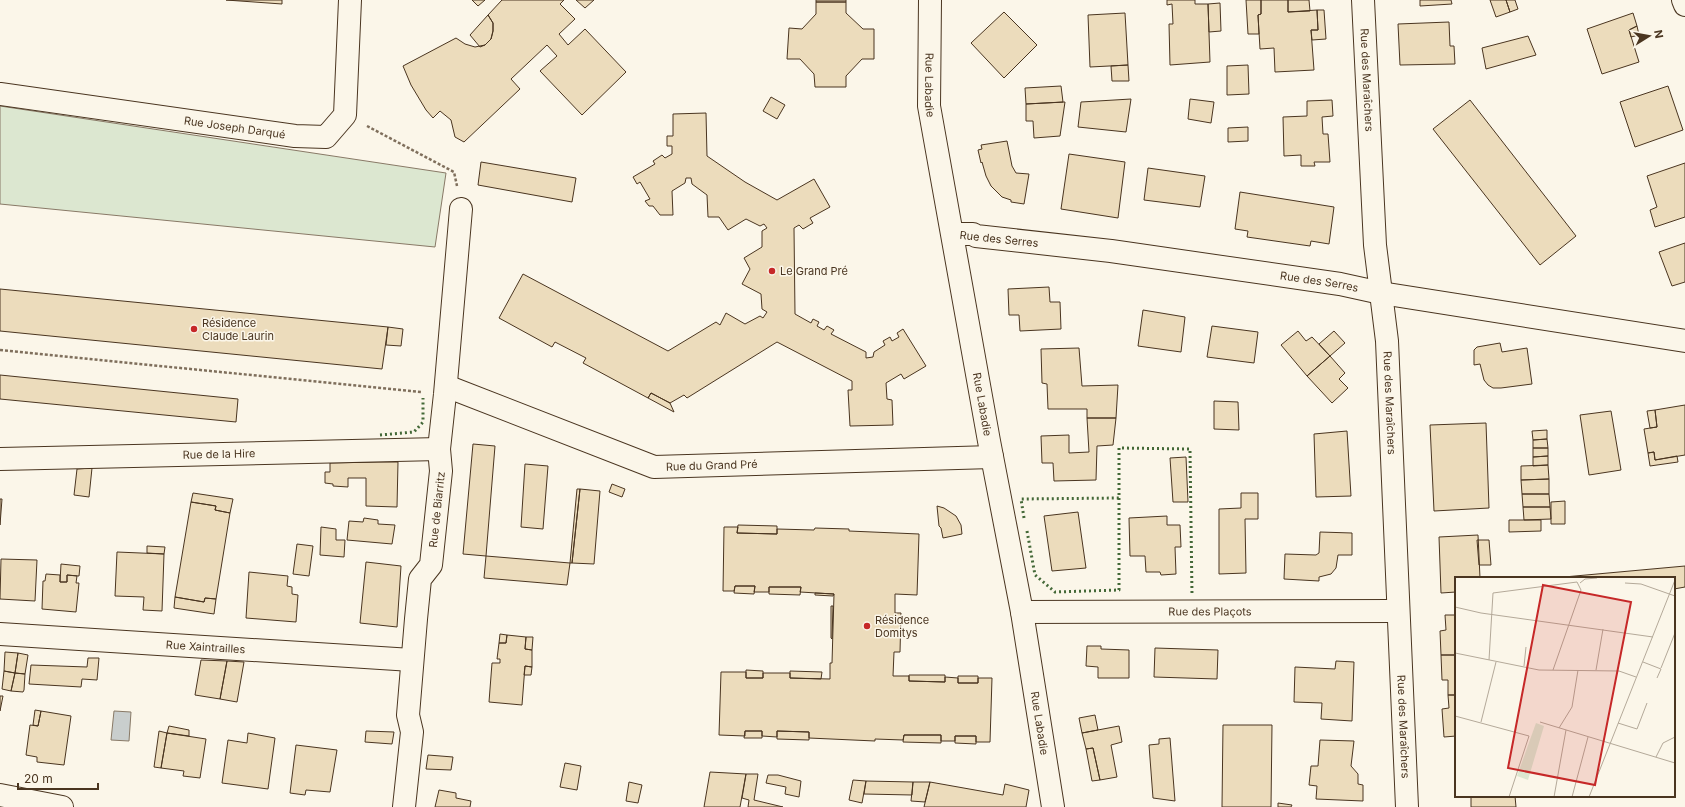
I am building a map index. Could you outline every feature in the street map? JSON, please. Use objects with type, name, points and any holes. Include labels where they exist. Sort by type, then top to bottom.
[{"type":"street","points":[[345,115],[350,0]]},
{"type":"street","name":"Rue Labadie","points":[[930,0],[929,106],[992,457],[1022,612],[1053,807]]},
{"type":"street","name":"Rue des Maraîchers","points":[[1363,0],[1375,245],[1387,341],[1407,807]]},
{"type":"street","points":[[1683,0],[1685,5]]},
{"type":"street","name":"Rue Joseph Darqué","points":[[0,94],[295,136],[326,137],[345,115]]},
{"type":"street","name":"Rue de Biarritz","points":[[404,807],[412,732],[408,714],[412,660],[420,580],[431,565],[441,471],[439,449],[461,208]]},
{"type":"street","name":"Rue des Serres","points":[[953,234],[973,234],[976,236],[1111,252],[1340,284],[1381,293],[1685,341]]},
{"type":"street","name":"Rue du Grand Pré","points":[[445,390],[654,466],[992,457]]},
{"type":"street","name":"Rue de la Hire","points":[[0,459],[439,449]]},
{"type":"street","name":"Rue des Plaçots","points":[[1022,612],[1398,611]]},
{"type":"street","name":"Rue Xaintrailles","points":[[0,634],[412,660]]},
{"type":"street","points":[[0,795],[62,807]]},
{"type":"path","points":[[345,115],[454,172],[461,208]]},
{"type":"path","points":[[0,350],[445,390]]},
{"type":"green space","points":[[0,106],[446,173],[435,247],[0,204]]},
{"type":"shaded area","points":[[114,711],[131,712],[129,741],[111,740]]},
{"type":"building","points":[[226,0],[282,0],[282,4]]},
{"type":"building","points":[[472,0],[485,0],[478,6]]},
{"type":"building","points":[[502,0],[564,0],[560,4],[575,19],[559,34],[568,45],[585,29],[626,72],[582,115],[540,71],[557,56],[547,45],[511,79],[520,89],[464,142],[455,137],[451,120],[440,111],[433,118],[426,110],[411,85],[403,66],[456,38],[465,44],[475,47],[485,45],[491,39],[493,31],[493,23],[488,15]]},
{"type":"building","points":[[576,0],[594,0],[585,8]]},
{"type":"building","points":[[816,0],[846,0],[846,2],[816,2]]},
{"type":"building","points":[[1167,0],[1195,0],[1195,4],[1208,4],[1210,62],[1170,65],[1169,24],[1173,24],[1172,4],[1167,5]]},
{"type":"building","points":[[1246,0],[1261,0],[1261,14],[1258,15],[1259,34],[1248,34]]},
{"type":"building","points":[[1261,0],[1288,0],[1288,12],[1317,10],[1318,30],[1311,30],[1314,70],[1275,72],[1274,48],[1260,49],[1258,15],[1261,14]]},
{"type":"building","points":[[1288,0],[1309,0],[1310,11],[1288,12]]},
{"type":"building","points":[[1420,0],[1451,0],[1452,4],[1420,6]]},
{"type":"building","points":[[1490,0],[1506,0],[1510,12],[1496,17]]},
{"type":"building","points":[[1506,0],[1515,0],[1518,9],[1510,12]]},
{"type":"building","points":[[816,2],[846,2],[846,13],[863,29],[874,29],[874,59],[862,59],[846,76],[846,87],[815,87],[814,74],[800,59],[787,59],[789,28],[802,29],[816,14]]},
{"type":"building","points":[[1220,3],[1221,31],[1209,32],[1208,4]]},
{"type":"building","points":[[1317,10],[1324,10],[1326,39],[1312,40],[1311,30],[1318,30]]},
{"type":"building","points":[[1004,12],[1037,45],[1004,78],[971,43]]},
{"type":"building","points":[[1125,13],[1128,65],[1090,67],[1088,15]]},
{"type":"building","points":[[1633,13],[1637,26],[1629,30],[1639,62],[1602,74],[1587,29]]},
{"type":"building","points":[[488,15],[493,23],[491,39],[485,45],[480,47],[470,35]]},
{"type":"building","points":[[1449,22],[1450,46],[1454,46],[1455,64],[1400,65],[1398,24]]},
{"type":"building","points":[[1637,26],[1639,35],[1631,37],[1629,30]]},
{"type":"building","points":[[1528,36],[1536,55],[1486,69],[1482,48]]},
{"type":"building","points":[[1128,65],[1129,81],[1112,81],[1111,66]]},
{"type":"building","points":[[1248,65],[1249,94],[1227,95],[1227,66]]},
{"type":"building","points":[[1061,86],[1063,102],[1026,104],[1025,88]]},
{"type":"building","points":[[1668,86],[1683,130],[1635,147],[1620,102]]},
{"type":"building","points":[[771,97],[785,105],[777,119],[763,111]]},
{"type":"building","points":[[1131,99],[1126,132],[1078,127],[1081,102]]},
{"type":"building","points":[[1190,99],[1214,102],[1211,123],[1188,119]]},
{"type":"building","points":[[1332,100],[1333,116],[1322,117],[1323,134],[1328,134],[1330,162],[1314,162],[1315,166],[1301,166],[1301,155],[1284,156],[1283,117],[1307,116],[1307,101]]},
{"type":"building","points":[[1470,100],[1576,236],[1540,265],[1433,129]]},
{"type":"building","points":[[1065,102],[1060,136],[1034,138],[1033,121],[1026,121],[1026,104]]},
{"type":"building","name":"Le Grand Pré","points":[[706,113],[707,156],[745,182],[777,200],[814,179],[830,207],[810,218],[813,223],[803,229],[799,225],[794,228],[795,314],[811,323],[813,319],[819,322],[817,326],[824,330],[827,326],[834,330],[831,334],[866,352],[866,358],[873,357],[874,352],[885,345],[883,341],[890,337],[892,341],[899,337],[897,333],[903,329],[926,366],[904,379],[901,374],[886,383],[887,399],[892,400],[893,425],[850,426],[848,390],[852,390],[852,381],[777,342],[687,398],[684,395],[670,403],[651,393],[648,398],[583,363],[586,358],[555,342],[552,347],[499,318],[523,274],[668,351],[716,322],[720,325],[726,313],[745,324],[760,316],[763,318],[767,312],[762,309],[761,294],[742,284],[750,269],[744,258],[762,247],[762,231],[767,228],[764,224],[760,226],[746,219],[728,230],[719,217],[708,217],[707,195],[692,184],[691,178],[686,178],[685,183],[672,191],[673,215],[660,215],[653,206],[649,206],[645,201],[650,199],[640,182],[637,184],[633,177],[655,164],[653,161],[662,155],[665,158],[672,154],[672,146],[667,146],[667,136],[673,136],[673,114]]},
{"type":"building","points":[[1248,127],[1248,141],[1228,142],[1228,128]]},
{"type":"building","points":[[1007,141],[1012,166],[1016,173],[1029,174],[1024,204],[1011,202],[1011,200],[1002,197],[991,186],[982,162],[981,163],[978,150],[982,149],[981,145]]},
{"type":"building","points":[[1069,154],[1125,162],[1118,218],[1061,209]]},
{"type":"building","points":[[481,162],[576,178],[572,202],[478,185]]},
{"type":"building","points":[[1685,163],[1685,217],[1655,227],[1650,210],[1657,207],[1647,176]]},
{"type":"building","points":[[1148,168],[1205,176],[1200,207],[1144,200]]},
{"type":"building","points":[[1240,192],[1334,207],[1329,244],[1311,241],[1310,246],[1247,237],[1248,231],[1235,229]]},
{"type":"building","points":[[1685,243],[1685,282],[1672,286],[1659,252]]},
{"type":"building","points":[[1049,287],[1050,302],[1060,302],[1061,329],[1020,331],[1019,315],[1009,315],[1008,289]]},
{"type":"building","name":"Résidence Claude Laurin","points":[[0,289],[388,327],[382,369],[0,331]]},
{"type":"building","points":[[1143,310],[1185,317],[1181,352],[1138,346]]},
{"type":"building","points":[[1212,326],[1258,332],[1254,363],[1207,357]]},
{"type":"building","points":[[388,327],[403,329],[401,346],[386,345]]},
{"type":"building","points":[[1298,331],[1306,341],[1312,337],[1330,356],[1307,376],[1281,345]]},
{"type":"building","points":[[1334,331],[1345,343],[1330,356],[1319,344]]},
{"type":"building","points":[[1500,343],[1502,352],[1527,348],[1532,384],[1493,388],[1484,380],[1480,364],[1474,365],[1474,350],[1477,347]]},
{"type":"building","points":[[1079,348],[1082,386],[1118,385],[1116,418],[1087,418],[1087,409],[1048,409],[1047,384],[1042,383],[1041,349]]},
{"type":"building","points":[[1330,356],[1345,373],[1339,379],[1348,388],[1332,403],[1307,376]]},
{"type":"building","points":[[0,375],[238,399],[236,422],[0,399]]},
{"type":"building","points":[[651,393],[670,403],[674,412],[648,398]]},
{"type":"building","points":[[1214,401],[1238,402],[1239,430],[1214,429]]},
{"type":"building","points":[[1685,405],[1685,455],[1655,460],[1654,452],[1648,453],[1644,429],[1657,427],[1655,410]]},
{"type":"building","points":[[1655,410],[1657,427],[1650,428],[1647,411]]},
{"type":"building","points":[[1611,411],[1621,470],[1589,475],[1580,415]]},
{"type":"building","points":[[1087,418],[1116,418],[1113,445],[1097,446],[1096,480],[1054,481],[1053,463],[1042,463],[1041,436],[1069,435],[1069,453],[1089,452]]},
{"type":"building","points":[[1486,423],[1489,508],[1434,511],[1430,425]]},
{"type":"building","points":[[1547,430],[1547,439],[1533,440],[1532,431]]},
{"type":"building","points":[[1347,431],[1351,496],[1316,497],[1314,434]]},
{"type":"building","points":[[1547,439],[1548,448],[1533,448],[1533,440]]},
{"type":"building","points":[[473,444],[495,446],[486,556],[463,554]]},
{"type":"building","points":[[1533,448],[1548,448],[1548,456],[1533,457]]},
{"type":"building","points":[[1654,452],[1655,460],[1677,456],[1678,462],[1650,466],[1648,453]]},
{"type":"building","points":[[1548,456],[1548,465],[1533,466],[1533,457]]},
{"type":"building","points":[[1186,457],[1188,502],[1173,502],[1170,458]]},
{"type":"building","points":[[398,462],[397,507],[366,506],[366,478],[348,478],[348,487],[333,486],[333,484],[325,483],[325,472],[330,472],[330,463]]},
{"type":"building","points":[[525,464],[548,466],[543,529],[521,527]]},
{"type":"building","points":[[1548,465],[1549,479],[1521,480],[1521,466]]},
{"type":"building","points":[[92,468],[89,497],[74,495],[77,469]]},
{"type":"building","points":[[1549,479],[1549,494],[1522,494],[1521,480]]},
{"type":"building","points":[[612,484],[625,489],[622,497],[609,492]]},
{"type":"building","points":[[577,489],[580,489],[572,563],[570,563]]},
{"type":"building","points":[[580,489],[600,491],[594,564],[572,563]]},
{"type":"building","points":[[193,493],[233,499],[230,513],[215,510],[216,506],[191,502]]},
{"type":"building","points":[[1241,493],[1258,493],[1258,519],[1245,519],[1246,573],[1219,574],[1219,509],[1241,508]]},
{"type":"building","points":[[1522,494],[1549,494],[1550,507],[1523,507]]},
{"type":"building","points":[[0,499],[2,499],[0,525]]},
{"type":"building","points":[[1565,501],[1565,524],[1551,524],[1551,502]]},
{"type":"building","points":[[191,502],[216,506],[215,510],[230,513],[216,599],[205,598],[204,602],[175,597]]},
{"type":"building","points":[[937,506],[944,508],[956,516],[961,525],[962,534],[943,538],[941,528],[939,526]]},
{"type":"building","points":[[1523,507],[1550,507],[1551,519],[1524,520]]},
{"type":"building","points":[[1078,512],[1086,568],[1052,571],[1044,516]]},
{"type":"building","points":[[1167,516],[1167,525],[1180,525],[1181,547],[1175,547],[1176,574],[1161,575],[1160,572],[1146,572],[1145,556],[1130,556],[1129,518]]},
{"type":"building","points":[[364,518],[378,520],[378,524],[395,525],[392,544],[347,540],[349,521],[363,522]]},
{"type":"building","points":[[1509,520],[1541,520],[1541,531],[1509,532]]},
{"type":"building","points":[[738,525],[777,526],[777,534],[737,533]]},
{"type":"building","points":[[321,527],[336,529],[336,540],[345,540],[344,557],[320,555]]},
{"type":"building","name":"Résidence Domitys","points":[[724,527],[738,527],[737,533],[777,534],[777,529],[814,530],[815,528],[919,534],[917,595],[895,594],[895,613],[901,613],[900,652],[894,652],[893,676],[909,676],[909,681],[945,682],[945,677],[958,678],[958,683],[978,683],[978,678],[992,678],[990,742],[976,742],[976,736],[955,736],[955,741],[941,741],[941,735],[904,735],[903,740],[875,739],[875,741],[809,738],[809,732],[777,731],[777,737],[762,736],[762,731],[745,731],[745,736],[719,735],[721,672],[746,672],[746,678],[763,678],[763,673],[790,673],[790,678],[830,679],[830,663],[832,663],[834,594],[800,592],[801,587],[769,587],[769,592],[754,592],[755,586],[735,586],[734,591],[723,591]]},
{"type":"building","points":[[1320,532],[1352,533],[1352,555],[1338,555],[1336,568],[1331,574],[1319,577],[1319,581],[1284,579],[1285,554],[1316,555],[1319,553]]},
{"type":"building","points":[[1478,535],[1480,577],[1455,577],[1455,592],[1441,593],[1439,537]]},
{"type":"building","points":[[1477,540],[1489,540],[1491,565],[1479,565]]},
{"type":"building","points":[[297,544],[313,546],[309,576],[293,574]]},
{"type":"building","points":[[147,546],[165,547],[164,554],[147,553]]},
{"type":"building","points":[[117,552],[164,554],[162,611],[143,610],[144,597],[115,596]]},
{"type":"building","points":[[486,556],[570,563],[567,585],[484,578]]},
{"type":"building","points":[[1,559],[37,560],[35,601],[0,599]]},
{"type":"building","points":[[366,562],[401,566],[397,627],[360,623]]},
{"type":"building","points":[[61,564],[80,566],[79,576],[67,575],[67,582],[60,582]]},
{"type":"building","points":[[1685,566],[1685,587],[1675,589],[1675,577],[1564,577]]},
{"type":"building","points":[[249,572],[288,576],[287,586],[292,587],[292,594],[298,595],[296,622],[246,618]]},
{"type":"building","points":[[46,574],[60,575],[60,582],[67,582],[67,575],[77,576],[76,583],[79,583],[76,612],[42,609],[43,581],[45,581]]},
{"type":"building","points":[[735,586],[755,586],[754,594],[734,593]]},
{"type":"building","points":[[769,587],[801,587],[800,595],[769,594]]},
{"type":"building","points":[[815,593],[834,594],[833,596],[815,595]]},
{"type":"building","points":[[175,597],[204,602],[205,598],[216,599],[214,614],[174,608]]},
{"type":"building","points":[[831,606],[833,606],[832,639],[831,638]]},
{"type":"building","points":[[1445,615],[1455,615],[1455,655],[1441,655],[1440,631],[1446,630]]},
{"type":"building","points":[[500,634],[507,635],[506,643],[499,643]]},
{"type":"building","points":[[507,635],[526,637],[525,649],[532,650],[532,667],[525,666],[522,705],[489,702],[492,663],[500,663],[500,659],[497,659],[499,643],[506,643]]},
{"type":"building","points":[[526,637],[533,637],[532,650],[525,649]]},
{"type":"building","points":[[1087,646],[1101,646],[1101,649],[1129,650],[1129,678],[1098,678],[1098,667],[1086,666]]},
{"type":"building","points":[[1155,648],[1218,650],[1217,679],[1154,677]]},
{"type":"building","points":[[5,652],[18,653],[15,673],[4,671]]},
{"type":"building","points":[[18,653],[28,655],[25,674],[15,673]]},
{"type":"building","points":[[1441,655],[1455,655],[1455,695],[1448,695],[1448,680],[1442,680]]},
{"type":"building","points":[[88,658],[99,658],[97,680],[82,679],[81,687],[29,684],[31,665],[87,667]]},
{"type":"building","points":[[201,660],[227,661],[220,699],[195,695]]},
{"type":"building","points":[[227,661],[244,662],[237,702],[220,699]]},
{"type":"building","points":[[1336,661],[1354,662],[1352,721],[1321,719],[1322,703],[1294,702],[1295,667],[1335,669]]},
{"type":"building","points":[[525,666],[532,667],[531,675],[524,675]]},
{"type":"building","points":[[746,670],[763,671],[763,678],[746,678]]},
{"type":"building","points":[[4,671],[15,673],[11,691],[2,689]]},
{"type":"building","points":[[790,671],[822,672],[821,679],[790,678]]},
{"type":"building","points":[[15,673],[25,674],[23,692],[11,691]]},
{"type":"building","points":[[909,675],[945,675],[945,682],[909,681]]},
{"type":"building","points":[[958,676],[978,676],[978,683],[958,683]]},
{"type":"building","points":[[1448,695],[1455,695],[1455,736],[1444,737],[1442,709],[1449,708]]},
{"type":"building","points":[[0,696],[3,696],[0,711]]},
{"type":"building","points":[[35,710],[41,711],[38,726],[33,725]]},
{"type":"building","points":[[41,711],[71,716],[64,765],[37,762],[37,757],[26,755],[30,725],[38,726]]},
{"type":"building","points":[[1095,715],[1098,730],[1082,733],[1079,718]]},
{"type":"building","points":[[1223,725],[1272,725],[1271,807],[1222,807]]},
{"type":"building","points":[[169,726],[189,730],[189,736],[167,733]]},
{"type":"building","points":[[1119,726],[1122,742],[1111,745],[1117,777],[1100,780],[1093,748],[1086,749],[1082,733]]},
{"type":"building","points":[[159,731],[167,733],[161,768],[154,767]]},
{"type":"building","points":[[366,731],[394,732],[392,744],[365,742]]},
{"type":"building","points":[[745,731],[762,731],[762,738],[744,738]]},
{"type":"building","points":[[777,731],[809,732],[809,740],[777,739]]},
{"type":"building","points":[[167,733],[206,739],[200,778],[183,776],[184,771],[161,768]]},
{"type":"building","points":[[248,733],[275,738],[268,789],[222,783],[228,740],[247,743]]},
{"type":"building","points":[[904,735],[941,735],[941,743],[903,742]]},
{"type":"building","points":[[955,736],[976,736],[976,744],[955,743]]},
{"type":"building","points":[[1170,738],[1175,801],[1153,798],[1149,745],[1159,744],[1159,739]]},
{"type":"building","points":[[1320,740],[1354,741],[1351,766],[1358,774],[1358,784],[1363,785],[1363,801],[1316,799],[1317,786],[1309,785],[1311,766],[1318,766]]},
{"type":"building","points":[[296,745],[337,750],[330,792],[306,790],[305,795],[290,793]]},
{"type":"building","points":[[1093,748],[1100,780],[1092,781],[1086,749]]},
{"type":"building","points":[[428,755],[453,757],[451,770],[426,769]]},
{"type":"building","points":[[565,763],[581,766],[577,790],[560,787]]},
{"type":"building","points":[[710,772],[746,774],[740,807],[704,807]]},
{"type":"building","points":[[746,774],[758,774],[754,800],[783,807],[748,807],[749,800],[742,798]]},
{"type":"building","points":[[768,775],[778,775],[801,781],[799,797],[785,794],[786,787],[766,783]]},
{"type":"building","points":[[853,780],[866,781],[862,803],[849,800]]},
{"type":"building","points":[[866,781],[913,782],[912,795],[864,794]]},
{"type":"building","points":[[629,782],[642,785],[638,803],[626,801]]},
{"type":"building","points":[[913,782],[930,782],[925,802],[911,801]]},
{"type":"building","points":[[930,782],[1003,795],[1005,784],[1029,790],[1026,807],[924,807]]},
{"type":"building","points":[[439,790],[456,793],[456,798],[471,801],[470,807],[435,807]]},
{"type":"building","points":[[1471,797],[1515,797],[1516,807],[1471,807]]},
{"type":"building","points":[[1278,803],[1292,805],[1291,807],[1278,807]]},
{"type":"hedge","points":[[380,435],[414,432],[423,422],[423,398]]},
{"type":"hedge","points":[[1027,531],[1035,575],[1055,592],[1119,590],[1119,448],[1190,449],[1192,595]]},
{"type":"hedge","points":[[1024,518],[1021,499],[1119,498]]},
{"type":"place","name":"Le Grand Pré","points":[[772,271]]},
{"type":"place","name":"Résidence Claude Laurin","points":[[194,329]]},
{"type":"place","name":"Résidence Domitys","points":[[867,626]]}]
